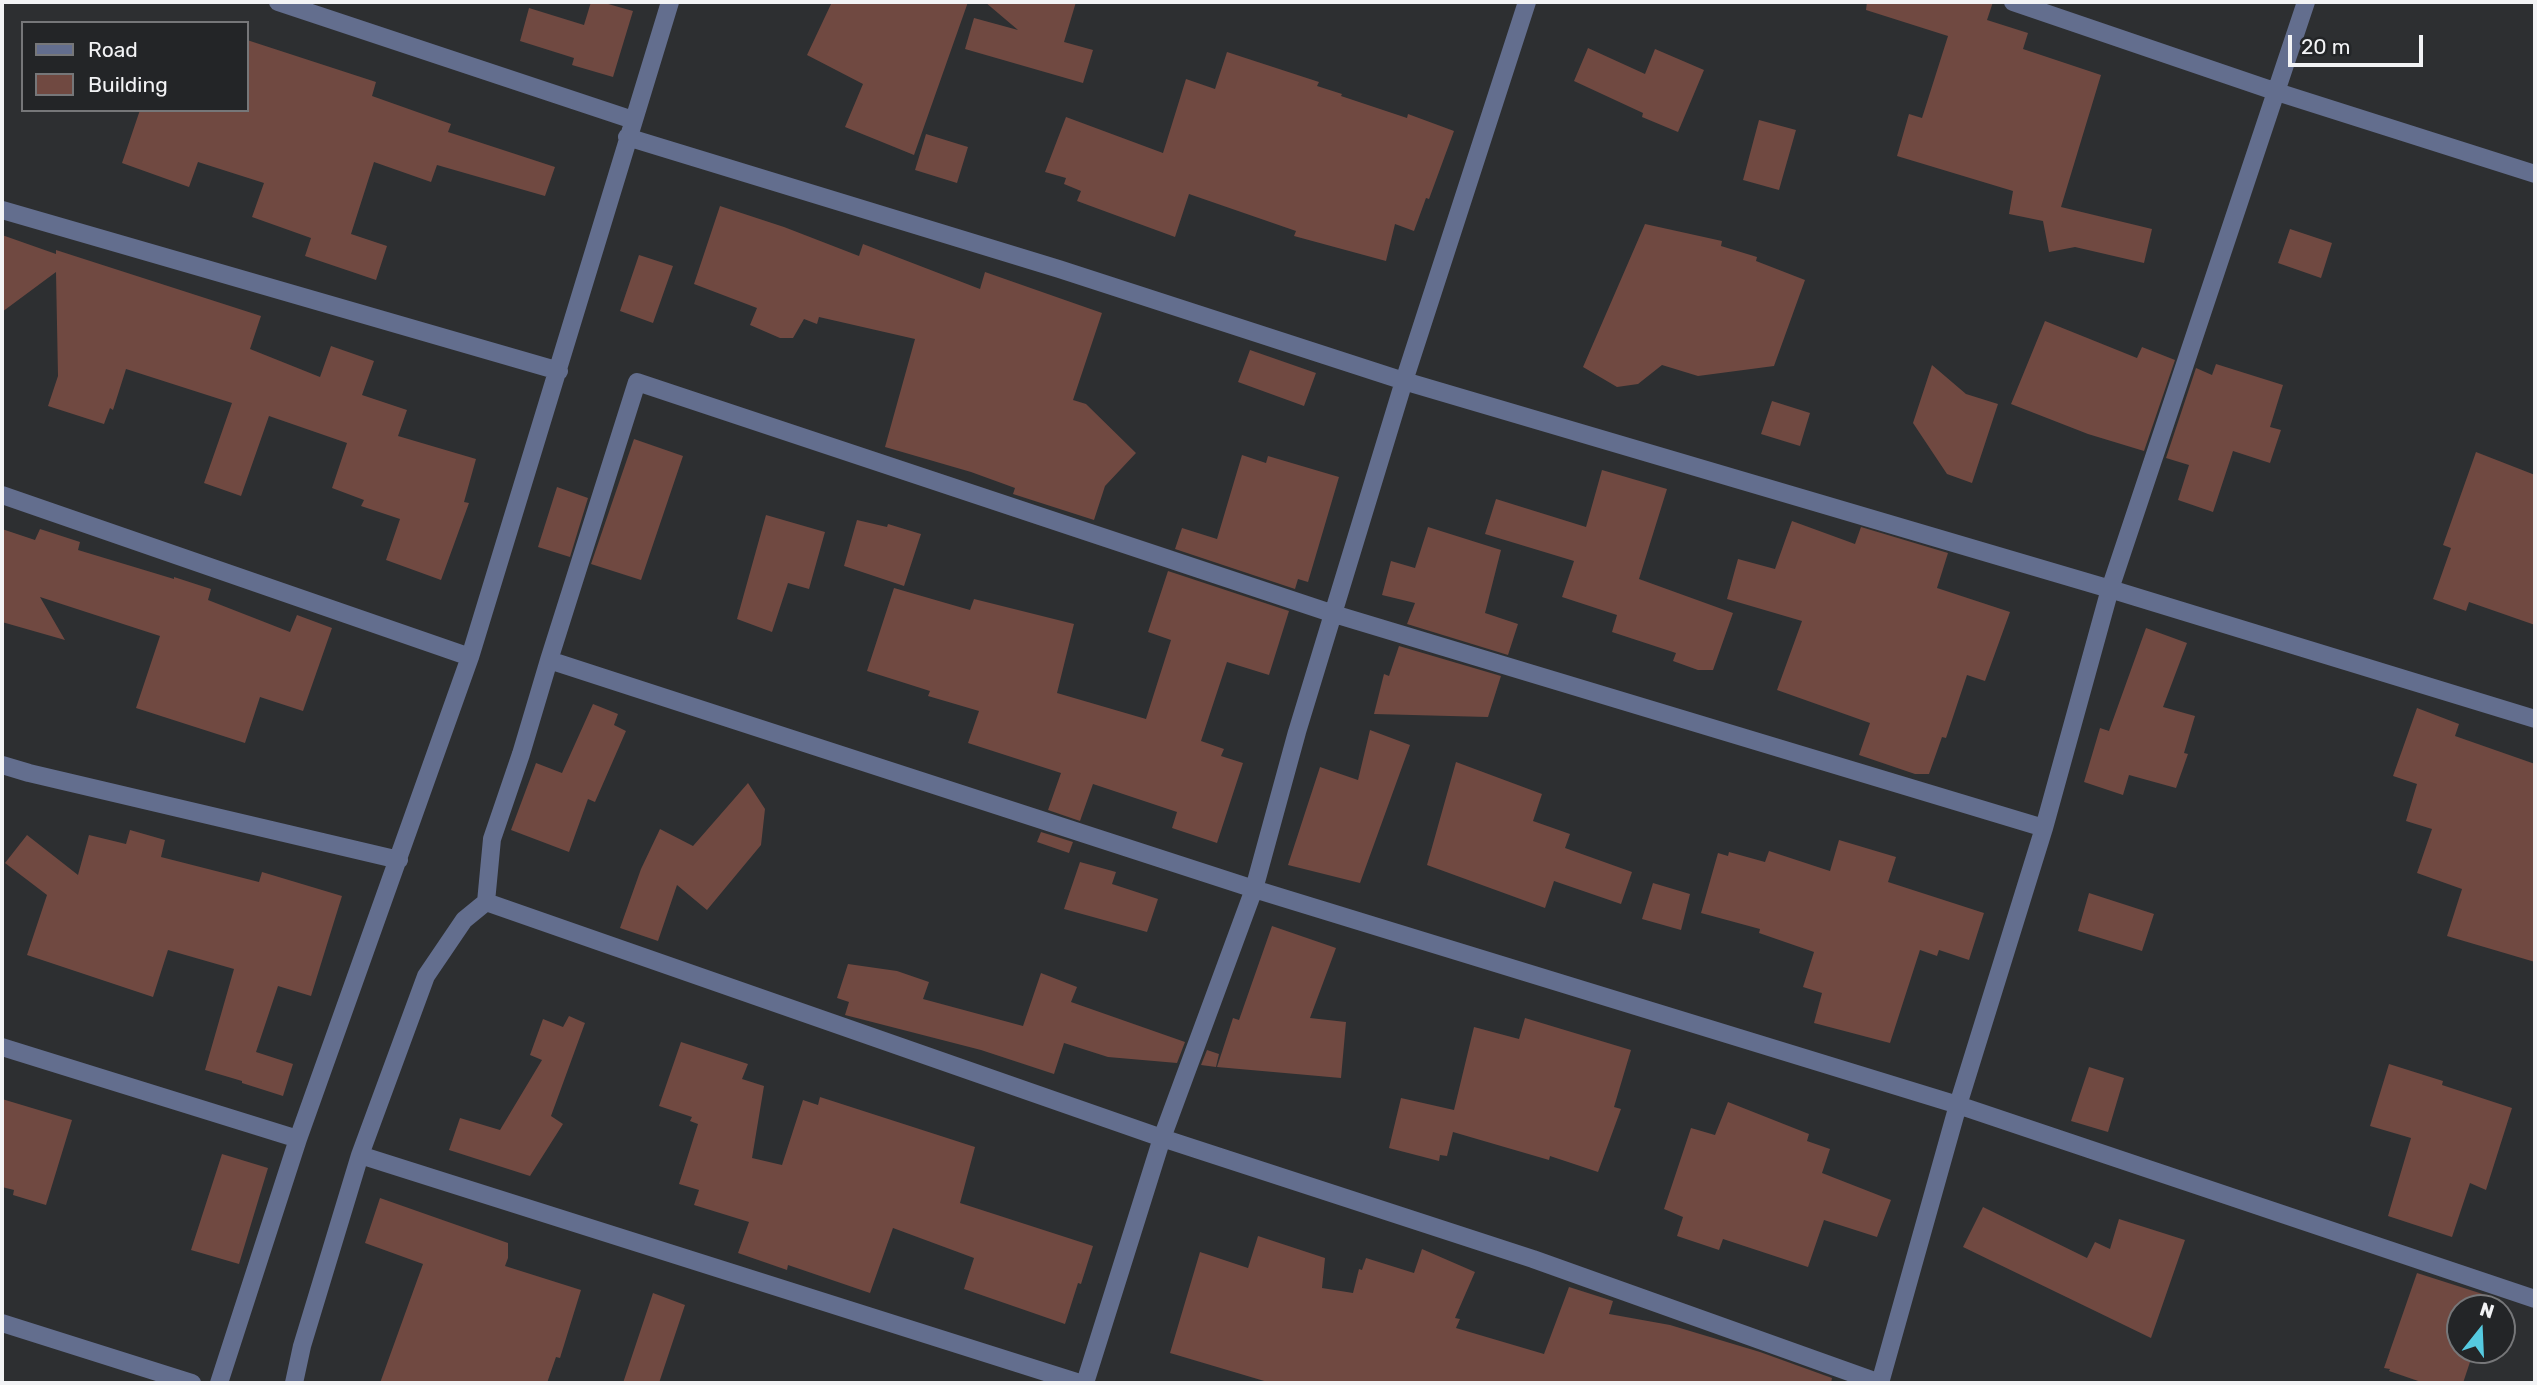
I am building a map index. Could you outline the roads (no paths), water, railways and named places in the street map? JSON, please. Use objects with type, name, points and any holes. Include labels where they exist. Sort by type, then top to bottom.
[{"type":"street","points":[[278,2],[630,129],[1404,381],[2110,589],[2535,719]]},
{"type":"street","points":[[219,1383],[298,1139],[470,657],[670,2]]},
{"type":"street","points":[[1085,1383],[1162,1138],[1254,889],[1297,732],[1404,381],[1527,2]]},
{"type":"street","points":[[2013,2],[2277,92],[2535,174]]},
{"type":"street","points":[[486,902],[1162,1138],[1533,1259],[1880,1383],[1958,1105],[2044,828],[2110,589],[2306,2]]},
{"type":"street","points":[[2,210],[559,371]]},
{"type":"street","points":[[294,1383],[302,1346],[360,1155],[426,976],[464,920],[486,902],[492,839],[637,382],[1334,614],[2044,828]]},
{"type":"street","points":[[2,495],[470,657]]},
{"type":"street","points":[[550,660],[1254,889],[1958,1105],[2535,1299]]},
{"type":"street","points":[[2,765],[399,860]]},
{"type":"street","points":[[2,1047],[298,1139]]},
{"type":"street","points":[[360,1155],[1080,1383]]},
{"type":"street","points":[[2,1323],[192,1383]]}]
